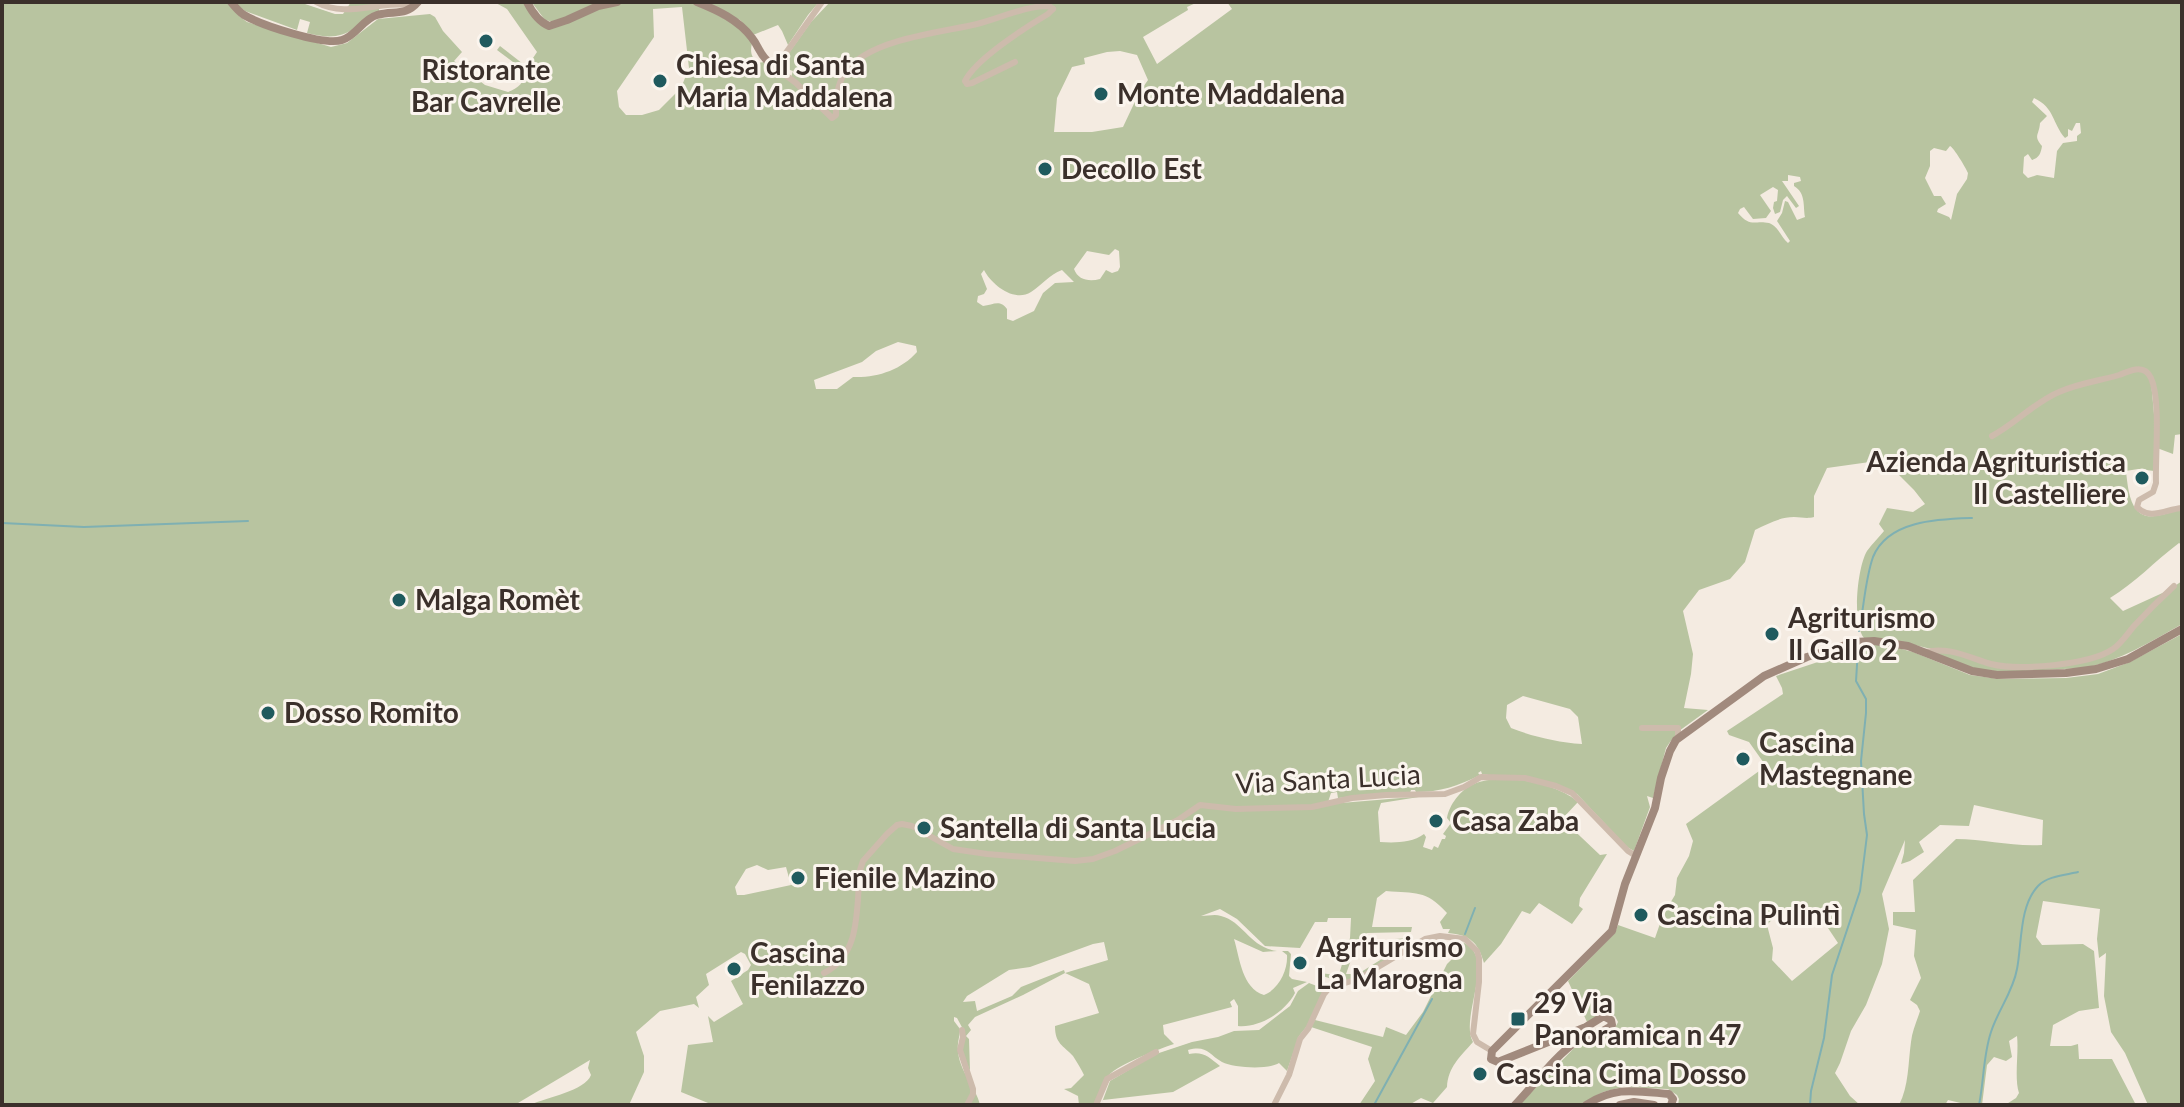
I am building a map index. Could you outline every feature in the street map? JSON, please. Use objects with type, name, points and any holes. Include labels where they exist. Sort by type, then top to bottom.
[{"type":"street","points":[[231,2],[246,16],[262,23],[327,41],[344,40],[374,16],[408,11],[416,4]]},
{"type":"street","points":[[316,2],[336,9],[390,3],[416,4]]},
{"type":"street","points":[[527,2],[535,16],[549,26],[598,6],[617,2]]},
{"type":"street","points":[[697,2],[743,26],[762,57],[834,118],[836,98],[844,74],[877,48],[910,37],[1049,6],[1052,12],[1009,39],[972,71],[965,81],[972,83],[1015,62]]},
{"type":"street","points":[[771,64],[783,57],[822,2]]},
{"type":"street","points":[[1992,436],[2057,393],[2141,369],[2151,379],[2155,407],[2156,483],[2153,492],[2139,500],[2137,507],[2149,515],[2182,508]]},
{"type":"street","points":[[1925,652],[1946,650],[2012,667],[2092,659],[2115,649],[2174,586]]},
{"type":"street","points":[[1515,1105],[1569,1047],[1585,1037],[1607,1030],[1612,1025],[1611,1020],[1602,1017],[1586,1027],[1498,1062],[1491,1059],[1492,1051],[1612,931],[1625,884],[1655,808],[1670,751],[1678,738],[1752,683],[1807,657],[1863,641],[1895,643],[1972,671],[1997,675],[2083,672],[2128,659],[2182,629]]},
{"type":"street","points":[[1642,728],[1678,728],[1678,738]]},
{"type":"street","name":"Via Santa Lucia","points":[[824,973],[841,962],[853,940],[863,861],[892,828],[902,824],[915,827],[953,849],[1075,861],[1093,859],[1115,851],[1178,820],[1200,805],[1236,809],[1312,807],[1352,798],[1445,794],[1481,777],[1525,778],[1572,793],[1636,856]]},
{"type":"street","points":[[1274,1105],[1289,1075],[1300,1039],[1329,988],[1358,979],[1432,937],[1465,939],[1477,951],[1479,982],[1473,1034],[1477,1042],[1492,1051]]},
{"type":"street","points":[[962,1030],[960,1050],[973,1089],[967,1105]]},
{"type":"street","points":[[1096,1105],[1107,1079],[1156,1052]]},
{"type":"street","points":[[1586,1105],[1605,1094],[1624,1090],[1669,1094],[1673,1099],[1671,1105]]},
{"type":"street","points":[[1620,1105],[1634,1102],[1654,1105]]},
{"type":"green space","points":[[2,2],[227,2],[247,22],[331,47],[347,43],[378,19],[430,14],[462,52],[454,61],[485,85],[508,92],[520,84],[525,71],[497,50],[500,46],[527,67],[537,52],[507,9],[494,2],[523,2],[541,25],[629,2],[693,2],[742,28],[752,43],[756,61],[764,62],[790,80],[793,71],[784,68],[787,61],[784,60],[811,22],[830,2],[1198,2],[1143,37],[1157,64],[1232,9],[1227,2],[2182,2],[2182,434],[2175,435],[2173,454],[2157,448],[2159,420],[2151,381],[2154,471],[2126,471],[2132,502],[2140,513],[2155,516],[2182,510],[2182,545],[2179,543],[2110,598],[2123,611],[2182,581],[2182,624],[2134,650],[2084,668],[2000,672],[1972,668],[1937,654],[1937,648],[1864,638],[1858,621],[1858,582],[1867,551],[1884,531],[1879,524],[1887,508],[1913,512],[1925,504],[1884,460],[1827,468],[1814,496],[1814,517],[1784,518],[1755,530],[1745,562],[1730,579],[1699,590],[1683,611],[1693,654],[1684,708],[1708,710],[1679,731],[1666,748],[1653,798],[1647,796],[1650,807],[1634,851],[1577,794],[1563,787],[1529,782],[1557,789],[1578,802],[1562,819],[1600,855],[1607,854],[1580,898],[1579,906],[1583,909],[1572,924],[1539,903],[1530,914],[1522,911],[1501,944],[1484,963],[1472,941],[1448,933],[1450,929],[1443,929],[1440,922],[1447,913],[1432,900],[1420,894],[1386,891],[1377,898],[1372,927],[1412,927],[1411,932],[1367,933],[1357,943],[1346,974],[1358,974],[1396,950],[1395,939],[1411,938],[1411,943],[1358,978],[1342,982],[1319,975],[1336,975],[1340,971],[1350,938],[1351,918],[1328,918],[1327,922],[1315,922],[1300,948],[1265,946],[1237,919],[1220,909],[1201,916],[1216,915],[1229,919],[1260,945],[1277,951],[1263,952],[1234,939],[1246,979],[1257,991],[1264,995],[1282,978],[1287,955],[1282,951],[1291,954],[1289,976],[1307,982],[1293,988],[1295,993],[1291,1000],[1278,1012],[1255,1024],[1238,1026],[1238,1006],[1234,999],[1230,1002],[1232,1007],[1163,1025],[1164,1034],[1174,1044],[1114,1071],[1104,1082],[1094,1105],[1079,1105],[1078,1096],[1064,1089],[1071,1088],[1084,1075],[1073,1056],[1058,1041],[1055,1026],[1099,1013],[1089,984],[1065,973],[975,1017],[968,1025],[971,1030],[966,1036],[969,1039],[970,1071],[962,1052],[964,1031],[954,1017],[960,1029],[958,1047],[961,1064],[980,1105],[713,1105],[681,1092],[688,1045],[713,1042],[708,1016],[714,1022],[743,1004],[731,981],[751,965],[741,952],[706,974],[709,985],[696,997],[699,1008],[694,1004],[660,1011],[636,1032],[644,1056],[644,1072],[629,1105],[530,1105],[565,1093],[587,1081],[591,1075],[588,1068],[590,1060],[517,1105],[2,1105]],"holes":[[[682,7],[689,68],[681,88],[659,110],[626,115],[619,107],[617,91],[654,37],[653,9]],[[1107,52],[1137,55],[1148,80],[1123,127],[1092,132],[1054,132],[1057,98],[1072,67],[1085,64],[1084,58]],[[2034,98],[2050,111],[2065,138],[2068,129],[2072,131],[2076,123],[2080,123],[2081,133],[2077,141],[2063,143],[2057,151],[2054,178],[2037,175],[2028,178],[2023,173],[2024,157],[2028,154],[2032,160],[2041,151],[2037,137],[2040,123],[2047,116],[2032,102]],[[1950,146],[1968,173],[1957,194],[1951,220],[1937,212],[1946,204],[1941,196],[1934,196],[1925,178],[1930,166],[1930,151],[1934,148],[1946,151]],[[1788,175],[1800,177],[1801,181],[1794,183],[1794,186],[1802,196],[1805,217],[1797,220],[1785,201],[1777,221],[1790,241],[1788,243],[1772,224],[1750,222],[1738,213],[1744,207],[1753,219],[1766,218],[1771,211],[1760,195],[1773,187],[1778,190],[1773,208],[1775,214],[1780,212],[1787,196],[1796,208],[1799,206],[1782,181],[1788,181]],[[1115,249],[1119,251],[1118,271],[1112,273],[1106,270],[1096,280],[1081,278],[1074,269],[1087,251],[1109,255]],[[984,270],[997,286],[1017,295],[1031,292],[1062,270],[1074,282],[1055,283],[1043,293],[1034,311],[1013,321],[1007,319],[1007,309],[1002,304],[983,306],[977,302],[978,296],[987,289],[981,274]],[[898,342],[916,346],[917,352],[896,368],[871,376],[853,377],[837,389],[816,389],[814,380],[862,362],[876,351]],[[1523,696],[1570,709],[1578,717],[1582,744],[1546,739],[1511,728],[1506,718],[1507,705]],[[1481,771],[1482,774],[1527,781],[1485,781],[1465,790],[1450,808],[1447,818],[1451,823],[1443,834],[1445,839],[1432,850],[1423,847],[1424,834],[1408,841],[1380,842],[1378,812],[1381,803],[1425,796],[1328,802],[1331,793],[1337,792],[1338,798],[1441,790],[1472,779]],[[757,865],[768,870],[786,867],[791,885],[737,895],[735,887],[746,869]],[[1104,942],[1108,960],[1065,973],[1064,970],[1021,987],[1012,996],[977,1011],[975,1001],[963,1002],[967,996],[1009,970],[1030,967]]]},
{"type":"green space","points":[[234,2],[299,2],[343,14],[351,2],[379,2],[379,11],[346,33],[320,36],[307,33],[310,22],[300,19],[297,30],[245,11]]},
{"type":"green space","points":[[606,2],[554,22],[545,20],[533,4]]},
{"type":"green space","points":[[703,2],[819,2],[788,45],[778,25],[753,35],[740,20]]},
{"type":"green space","points":[[2182,634],[2182,1105],[2148,1105],[2125,1053],[2111,1032],[2104,996],[2106,953],[2099,958],[2097,939],[2100,909],[2043,901],[2036,937],[2042,945],[2083,944],[2094,951],[2099,1008],[2079,1011],[2053,1025],[2050,1046],[2078,1044],[2079,1059],[2112,1059],[2136,1105],[2005,1105],[2019,1093],[2017,1036],[2009,1041],[2012,1057],[2006,1061],[1994,1057],[1987,1065],[1982,1105],[1948,1100],[1945,1105],[1899,1105],[1906,1082],[1912,1034],[1920,1011],[1910,1000],[1921,978],[1914,956],[1916,930],[1893,925],[1893,912],[1915,912],[1913,880],[1956,839],[2042,845],[2043,820],[1974,805],[1969,826],[1940,825],[1919,842],[1924,852],[1901,864],[1905,840],[1882,894],[1889,929],[1882,964],[1835,1073],[1860,1105],[1678,1105],[1677,1095],[1668,1089],[1622,1087],[1603,1092],[1579,1105],[1519,1105],[1577,1045],[1606,1034],[1618,1022],[1609,1013],[1587,1022],[1568,981],[1615,933],[1618,925],[1655,938],[1663,915],[1675,895],[1677,878],[1689,856],[1693,841],[1686,824],[1766,766],[1749,742],[1729,735],[1727,731],[1783,694],[1776,676],[1879,644],[1892,651],[1894,647],[1913,652],[1970,675],[1999,679],[2098,674],[2130,662]],"holes":[[[1779,912],[1802,915],[1818,913],[1838,943],[1792,981],[1772,960],[1773,948],[1767,925]]]},
{"type":"green space","points":[[1455,940],[1469,946],[1476,956],[1478,969],[1470,1030],[1473,1042],[1452,1068],[1447,1087],[1433,1103],[1421,1098],[1409,1105],[1359,1105],[1375,1081],[1368,1059],[1372,1047],[1311,1027],[1315,1020],[1383,1037],[1386,1027],[1406,1035],[1423,1012],[1447,964],[1460,951]]},
{"type":"green space","points":[[1309,983],[1323,991],[1299,1036],[1287,1071],[1279,1063],[1242,1067],[1222,1062],[1203,1049],[1188,1050],[1189,1054],[1209,1057],[1220,1066],[1173,1092],[1103,1100],[1101,1105],[1110,1081],[1156,1054],[1234,1031],[1259,1030],[1290,1006],[1298,991]]},
{"type":"waterway","points":[[1859,631],[1870,566],[1880,545],[1890,535],[1916,524],[1972,518]]},
{"type":"waterway","points":[[2,523],[84,527],[248,521]]},
{"type":"waterway","points":[[1810,1105],[1824,1038],[1832,975],[1860,891],[1867,835],[1861,761],[1866,699],[1856,681],[1858,649]]},
{"type":"waterway","points":[[1979,1105],[1988,1041],[2015,977],[2027,904],[2042,883],[2078,872]]},
{"type":"waterway","points":[[1465,934],[1475,908]]},
{"type":"waterway","points":[[1374,1105],[1432,999]]},
{"type":"place","name":"Ristorante Bar Cavrelle","points":[[486,41]]},
{"type":"place","name":"Chiesa di Santa Maria Maddalena","points":[[660,81]]},
{"type":"place","name":"Monte Maddalena","points":[[1101,94]]},
{"type":"place","name":"Decollo Est","points":[[1045,169]]},
{"type":"place","name":"Azienda Agrituristica Il Castelliere","points":[[2142,478]]},
{"type":"place","name":"Malga Romèt","points":[[399,600]]},
{"type":"place","name":"Agriturismo Il Gallo 2","points":[[1772,634]]},
{"type":"place","name":"Dosso Romito","points":[[268,713]]},
{"type":"place","name":"Cascina Mastegnane","points":[[1743,759]]},
{"type":"place","name":"Casa Zaba","points":[[1436,821]]},
{"type":"place","name":"Santella di Santa Lucia","points":[[924,828]]},
{"type":"place","name":"Fienile Mazino","points":[[798,878]]},
{"type":"place","name":"Cascina Pulintì","points":[[1641,915]]},
{"type":"place","name":"Agriturismo La Marogna","points":[[1300,963]]},
{"type":"place","name":"Cascina Fenilazzo","points":[[734,969]]},
{"type":"place","name":"29 Via Panoramica n 47","points":[[1518,1019]]},
{"type":"place","name":"Cascina Cima Dosso","points":[[1480,1074]]}]
